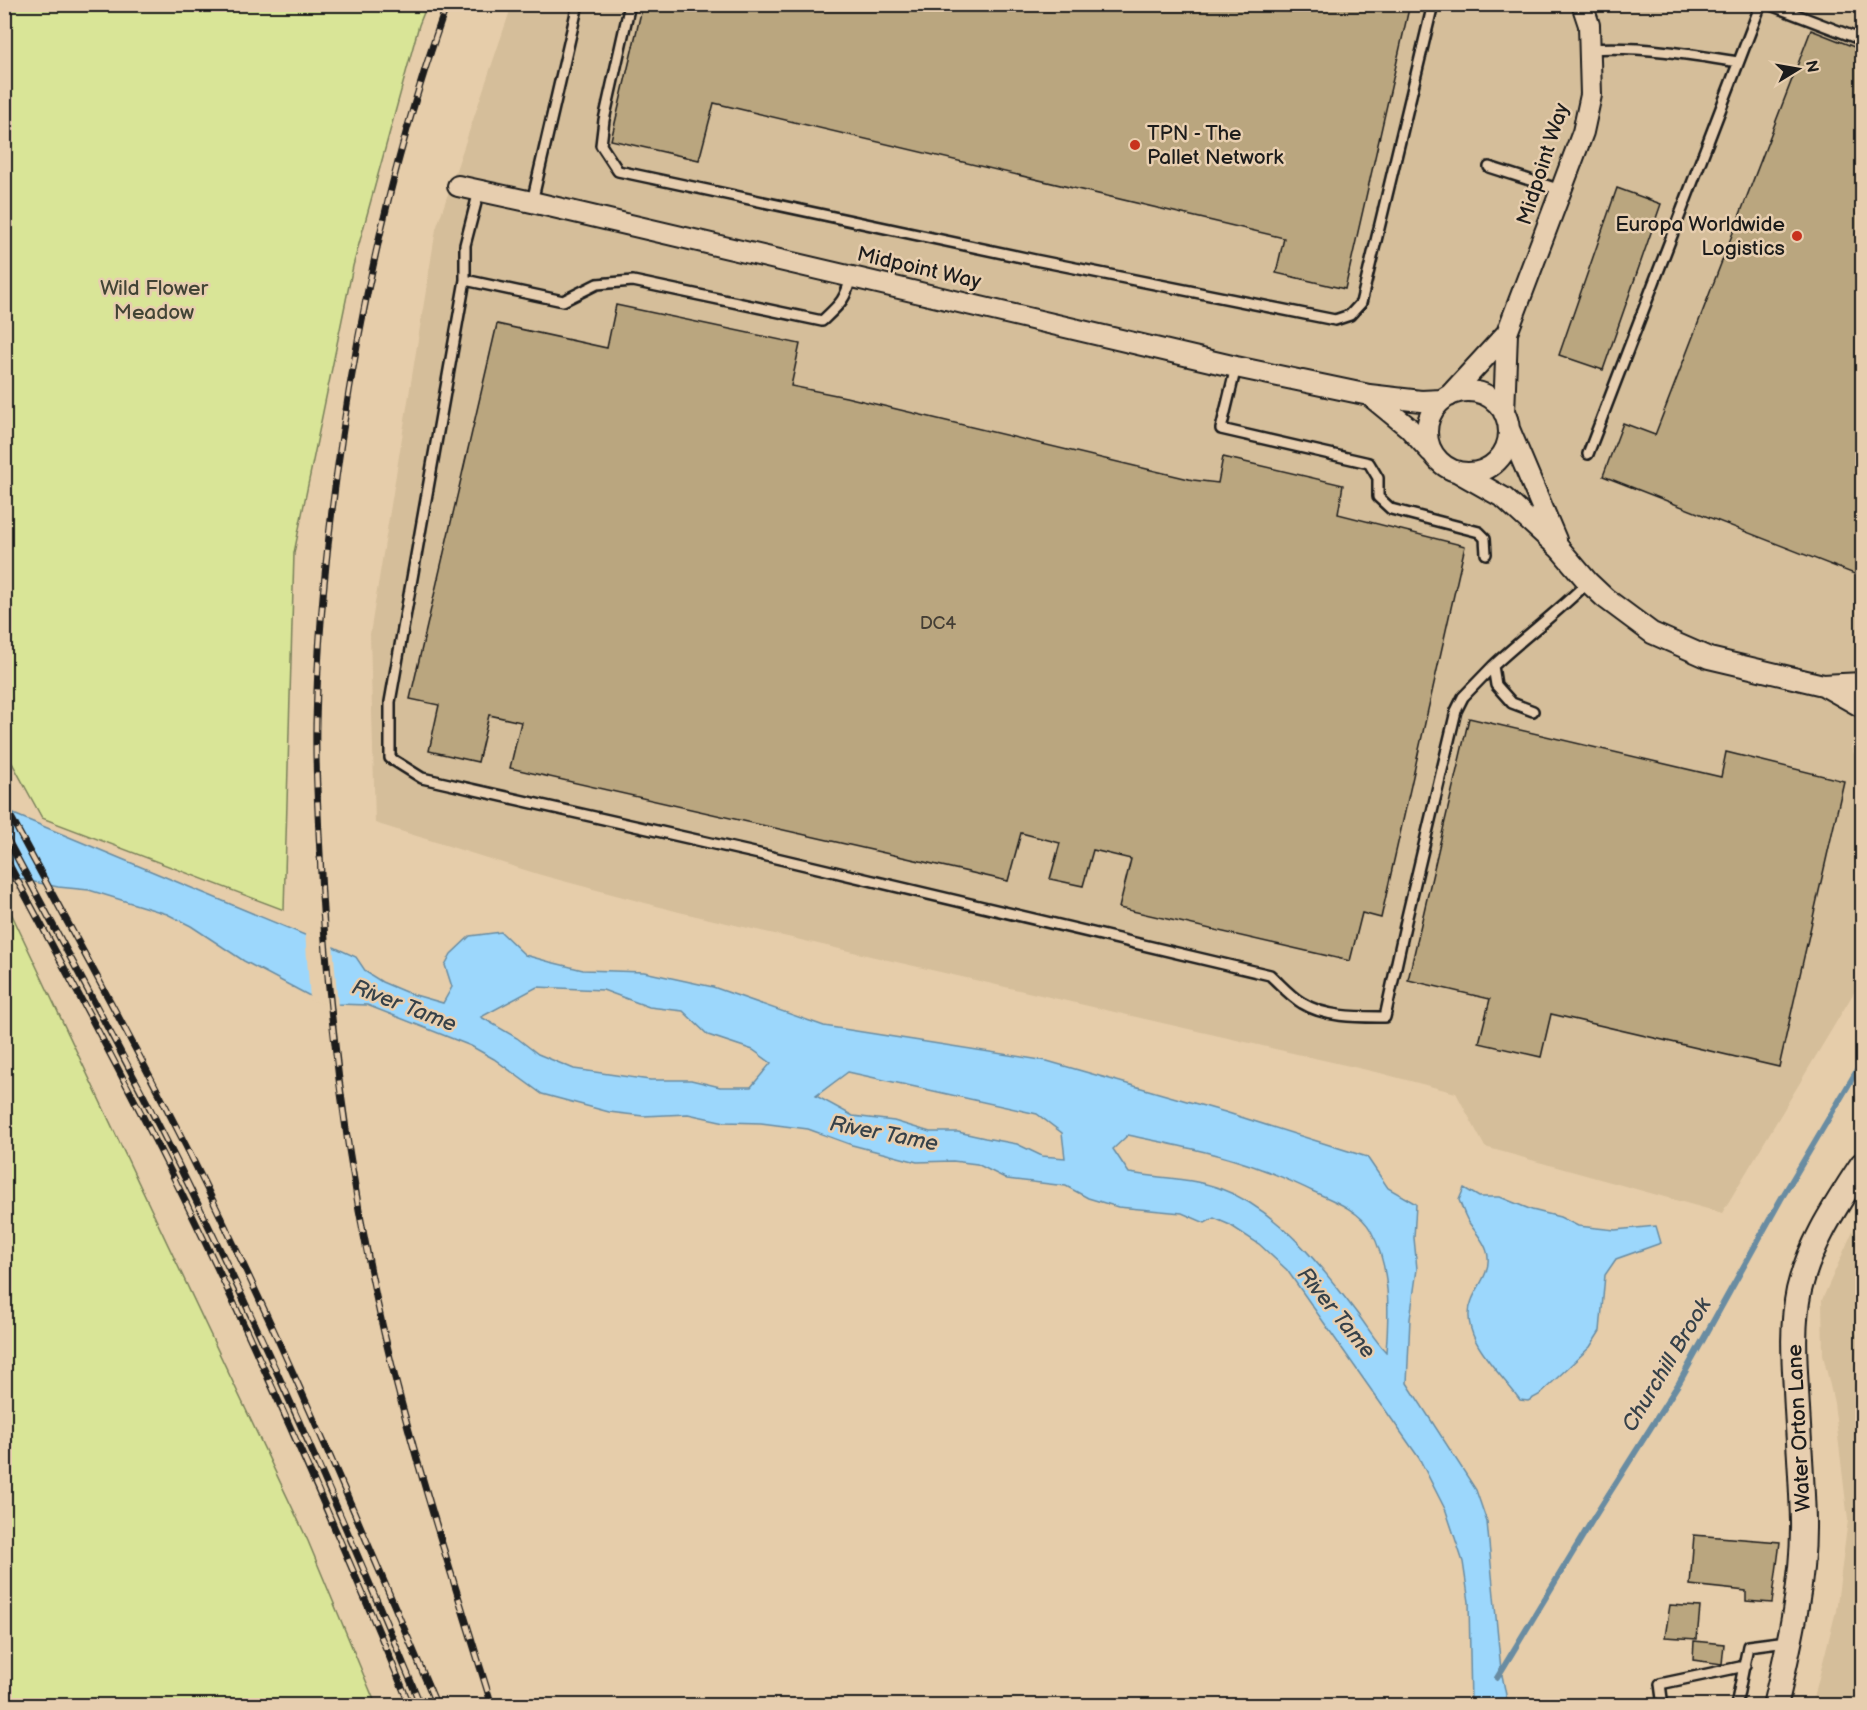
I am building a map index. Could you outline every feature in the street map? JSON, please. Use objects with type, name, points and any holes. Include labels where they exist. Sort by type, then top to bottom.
[{"type":"street","name":"Midpoint Way","points":[[1559,548],[1506,421],[1508,333],[1583,132],[1591,95],[1589,26],[1582,4]]},
{"type":"street","name":"Midpoint Way","points":[[458,186],[1236,367],[1369,395],[1421,401],[1446,398],[1508,333]]},
{"type":"street","points":[[1463,392],[1479,393],[1494,400],[1506,421],[1507,445],[1496,463],[1476,473],[1458,472],[1444,466],[1433,454],[1429,446],[1427,426],[1436,407],[1446,398],[1463,392]]},
{"type":"street","name":"Midpoint Way","points":[[1369,395],[1408,427],[1433,454]]},
{"type":"street","name":"Midpoint Way","points":[[1458,472],[1504,498],[1559,548],[1605,598],[1652,633],[1708,658],[1823,685],[1863,707]]},
{"type":"street","name":"Midpoint Way","points":[[1823,685],[1863,683]]},
{"type":"street","name":"Water Orton Lane","points":[[1775,1706],[1799,1586],[1803,1524],[1794,1323],[1800,1289],[1812,1252],[1829,1216],[1863,1165]]},
{"type":"lane","points":[[532,202],[578,4]]},
{"type":"lane","points":[[630,4],[604,120],[601,146],[618,171],[1046,263],[1335,320],[1350,315],[1361,303],[1433,4]]},
{"type":"lane","points":[[1588,454],[1761,4]]},
{"type":"lane","points":[[1768,4],[1863,40]]},
{"type":"lane","points":[[1590,49],[1618,47],[1668,51],[1738,62]]},
{"type":"lane","points":[[1489,167],[1561,190]]},
{"type":"lane","points":[[479,191],[465,245],[465,280],[390,702],[390,758],[422,778],[759,854],[1270,975],[1304,1005],[1323,1012],[1361,1017],[1385,1017],[1456,711],[1463,697],[1512,648],[1549,619],[1588,582]]},
{"type":"lane","points":[[465,280],[563,301],[597,284],[633,281],[822,321],[848,293],[851,276]]},
{"type":"lane","points":[[1236,367],[1221,429],[1369,463],[1378,478],[1378,497],[1391,509],[1479,532],[1485,538],[1486,554]]},
{"type":"lane","points":[[1494,666],[1496,686],[1512,703],[1533,711]]},
{"type":"lane","points":[[1736,1706],[1748,1646],[1779,1642],[1789,1644]]},
{"type":"lane","points":[[1663,1706],[1660,1684],[1745,1666]]},
{"type":"shaded area","points":[[512,5],[1862,5],[1862,719],[1851,747],[1862,771],[1862,979],[1722,1213],[1485,1147],[1456,1093],[1380,1073],[679,912],[541,875],[375,823],[370,634],[436,229]]},
{"type":"shaded area","points":[[1862,1214],[1862,1705],[1812,1705],[1836,1611],[1848,1520],[1834,1403],[1823,1355],[1822,1300]]},
{"type":"green space","name":"Wild Flower Meadow","points":[[4,5],[427,5],[419,25],[353,266],[294,553],[284,910],[42,818],[5,750]]},
{"type":"green space","points":[[4,898],[308,1541],[376,1705],[5,1705]]},
{"type":"water","name":"River Tame","points":[[4,810],[336,948],[356,957],[366,972],[382,982],[408,993],[443,1003],[452,987],[445,965],[451,954],[470,936],[501,932],[525,955],[550,962],[583,970],[644,972],[713,987],[824,1026],[1047,1061],[1225,1112],[1367,1157],[1388,1188],[1416,1204],[1414,1238],[1417,1269],[1410,1319],[1407,1383],[1476,1490],[1487,1522],[1501,1670],[1508,1705],[1471,1705],[1469,1602],[1463,1562],[1446,1511],[1419,1458],[1287,1270],[1259,1244],[1230,1225],[1214,1218],[1205,1223],[1182,1213],[1118,1207],[1088,1198],[1066,1186],[1007,1179],[977,1164],[953,1161],[917,1162],[852,1145],[808,1129],[761,1123],[725,1122],[688,1114],[643,1116],[609,1112],[542,1094],[494,1059],[471,1046],[367,1005],[337,1004],[308,995],[244,961],[191,926],[167,914],[89,890],[58,887],[5,876]],"holes":[[[537,987],[603,990],[649,1007],[683,1011],[708,1035],[753,1050],[771,1063],[751,1087],[720,1087],[691,1080],[650,1080],[574,1069],[538,1054],[517,1038],[481,1017]],[[848,1072],[1037,1114],[1062,1133],[1065,1158],[1042,1156],[1017,1144],[958,1132],[930,1132],[894,1121],[853,1116],[816,1096]],[[1128,1135],[1212,1154],[1274,1174],[1353,1211],[1371,1231],[1382,1260],[1388,1306],[1386,1352],[1314,1260],[1280,1225],[1261,1210],[1219,1188],[1186,1180],[1129,1173],[1113,1149]]]},
{"type":"water","points":[[1464,1188],[1479,1197],[1500,1197],[1532,1210],[1560,1217],[1578,1226],[1615,1230],[1656,1226],[1661,1243],[1616,1259],[1605,1275],[1600,1331],[1590,1347],[1539,1395],[1528,1401],[1520,1400],[1492,1366],[1475,1340],[1470,1327],[1469,1313],[1472,1300],[1485,1274],[1488,1257],[1483,1243],[1468,1221],[1459,1200]]},
{"type":"pier","points":[[305,932],[333,943],[338,1007],[310,999]]},
{"type":"building","name":"TPN - The Pallet Network","points":[[643,4],[1410,4],[1345,289],[1276,273],[1284,238],[714,103],[699,160],[611,140]]},
{"type":"building","name":"Europa Worldwide Logistics","points":[[1811,30],[1862,50],[1862,577],[1603,476],[1623,423],[1655,435]]},
{"type":"building","points":[[1617,188],[1661,204],[1603,370],[1559,355]]},
{"type":"building","points":[[616,305],[800,344],[791,386],[846,397],[1193,480],[1218,483],[1223,457],[1343,485],[1338,514],[1465,546],[1381,918],[1362,913],[1350,961],[1119,908],[1131,859],[1093,850],[1083,886],[1050,879],[1060,843],[1021,833],[1008,881],[510,768],[521,722],[489,715],[478,762],[429,751],[439,705],[410,699],[497,324],[607,348]]},
{"type":"building","points":[[1469,718],[1721,777],[1726,752],[1844,781],[1779,1067],[1551,1014],[1541,1057],[1479,1043],[1490,999],[1408,980]]},
{"type":"building","points":[[1694,1535],[1780,1542],[1772,1603],[1746,1601],[1746,1591],[1690,1585]]},
{"type":"building","points":[[1670,1605],[1700,1607],[1697,1639],[1665,1637]]},
{"type":"building","points":[[1694,1641],[1724,1644],[1722,1664],[1693,1660]]},
{"type":"waterway","name":"Churchill Brook","points":[[1497,1678],[1679,1383],[1781,1199],[1862,1062]]},
{"type":"railway","points":[[447,4],[413,110],[384,217],[351,381],[324,579],[317,687],[316,772],[331,1014],[352,1172],[372,1277],[397,1386],[492,1706]]},
{"type":"railway","points":[[4,804],[147,1070],[226,1227],[319,1431],[437,1706]]},
{"type":"railway","points":[[4,833],[144,1097],[220,1250],[309,1444],[421,1706]]},
{"type":"railway","points":[[4,855],[133,1097],[206,1243],[296,1440],[410,1706]]},
{"type":"place","name":"TPN - The Pallet Network","points":[[1135,145]]},
{"type":"place","name":"Europa Worldwide Logistics","points":[[1797,236]]}]
